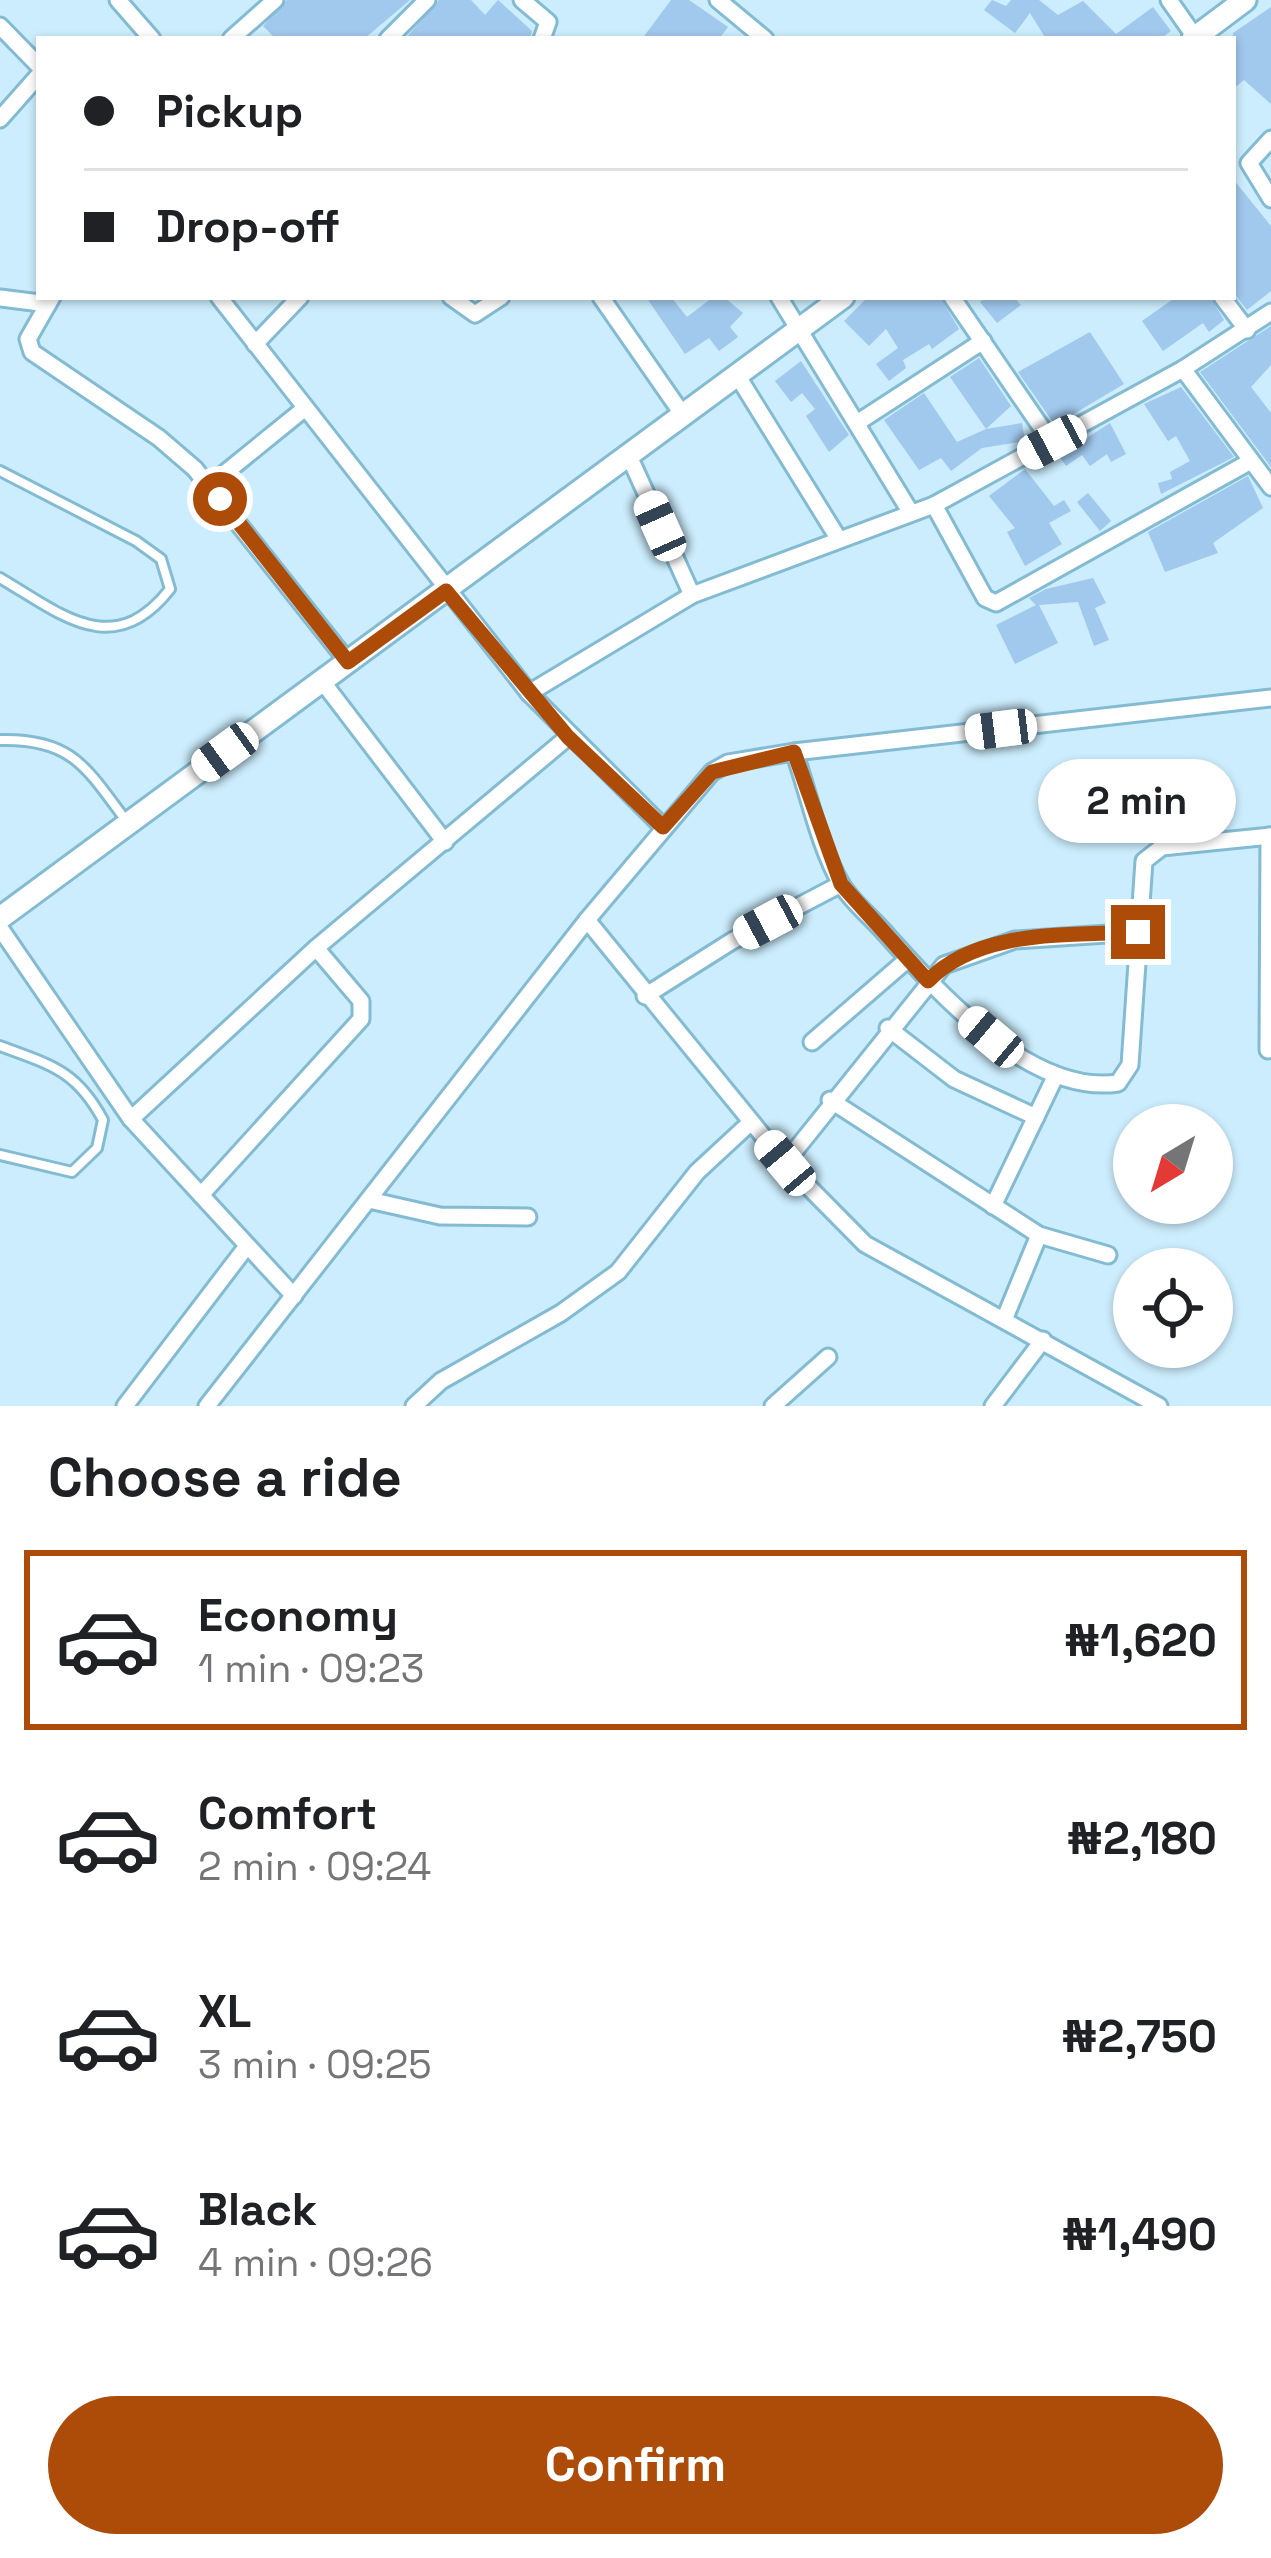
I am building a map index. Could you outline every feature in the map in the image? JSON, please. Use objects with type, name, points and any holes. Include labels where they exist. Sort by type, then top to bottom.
[{"type":"main road","points":[[1197,36],[1245,0]]},
{"type":"main road","points":[[0,918],[839,300]]},
{"type":"street","points":[[235,36],[275,0]]},
{"type":"street","points":[[391,36],[427,0]]},
{"type":"street","points":[[522,0],[548,22],[543,36]]},
{"type":"street","points":[[718,0],[761,36]]},
{"type":"street","points":[[1169,0],[1193,36]]},
{"type":"street","points":[[124,2],[150,36]]},
{"type":"street","points":[[0,26],[36,67]]},
{"type":"street","points":[[0,119],[36,74]]},
{"type":"street","points":[[1271,139],[1249,163],[1271,199]]},
{"type":"street","points":[[0,298],[36,299]]},
{"type":"street","points":[[50,300],[28,339],[32,352],[159,437],[209,486],[348,662]]},
{"type":"street","points":[[222,300],[529,693],[663,827]]},
{"type":"street","points":[[255,344],[297,300]]},
{"type":"street","points":[[455,300],[475,314],[496,300]]},
{"type":"street","points":[[603,300],[683,416]]},
{"type":"street","points":[[781,300],[860,421],[911,513]]},
{"type":"street","points":[[954,300],[1052,442]]},
{"type":"street","points":[[1224,300],[1247,330]]},
{"type":"street","points":[[529,693],[692,596],[934,505],[1183,369],[1271,312]]},
{"type":"street","points":[[860,421],[983,341]]},
{"type":"street","points":[[1183,369],[1271,488]]},
{"type":"street","points":[[737,375],[838,538]]},
{"type":"street","points":[[209,486],[304,409]]},
{"type":"street","points":[[629,456],[692,596]]},
{"type":"street","points":[[934,505],[985,598],[996,603],[1251,461]]},
{"type":"street","points":[[322,681],[445,842]]},
{"type":"street","points":[[207,1406],[587,920],[712,772],[794,752],[1271,698]]},
{"type":"street","points":[[130,1119],[316,948],[568,737]]},
{"type":"street","points":[[794,752],[841,884],[928,981],[991,1037],[1056,1075],[1106,1085],[1126,1076],[1144,861],[1149,853],[1270,836],[1268,1050]]},
{"type":"street","points":[[645,996],[732,941],[841,884]]},
{"type":"street","points":[[587,920],[785,1163],[865,1244],[1160,1406]]},
{"type":"street","points":[[0,928],[130,1119],[294,1296]]},
{"type":"street","points":[[785,1163],[888,1028],[928,981],[958,957],[1015,940],[1138,932]]},
{"type":"street","points":[[201,1195],[361,1019],[361,1001],[316,948]]},
{"type":"street","points":[[812,1042],[908,958]]},
{"type":"street","points":[[888,1028],[954,1078],[1036,1117]]},
{"type":"street","points":[[993,1206],[1056,1075]]},
{"type":"street","points":[[830,1100],[1039,1235],[1108,1255]]},
{"type":"street","points":[[414,1406],[441,1381],[561,1313],[618,1271],[697,1172],[751,1122]]},
{"type":"street","points":[[369,1200],[440,1216],[528,1216]]},
{"type":"street","points":[[1004,1320],[1039,1235]]},
{"type":"street","points":[[125,1406],[248,1246]]},
{"type":"street","points":[[993,1406],[1043,1340]]},
{"type":"street","points":[[773,1406],[828,1357]]},
{"type":"lane","points":[[0,470],[136,541],[161,559],[170,589],[131,620],[106,631],[87,629],[0,578]]},
{"type":"lane","points":[[0,740],[57,746],[80,760],[128,824]]},
{"type":"lane","points":[[0,1046],[56,1066],[85,1086],[103,1120],[97,1148],[72,1172],[0,1155]]},
{"type":"building","points":[[287,0],[410,0],[368,36],[273,36],[263,26]]},
{"type":"building","points":[[439,0],[471,0],[485,15],[498,0],[532,31],[531,36],[408,36]]},
{"type":"building","points":[[671,0],[689,0],[728,27],[721,36],[644,36]]},
{"type":"building","points":[[992,0],[1006,6],[1011,0],[1039,0],[1058,15],[1083,1],[1116,34],[1153,7],[1171,31],[1164,36],[1044,36],[1030,13],[1015,33],[984,10]]},
{"type":"building","points":[[1271,7],[1271,104],[1244,80],[1236,87],[1233,33]]},
{"type":"building","points":[[1236,183],[1271,226],[1271,291],[1247,310],[1236,296]]},
{"type":"building","points":[[648,300],[673,300],[687,317],[709,300],[728,300],[743,313],[730,327],[738,337],[719,351],[709,338],[685,354]]},
{"type":"building","points":[[865,300],[942,300],[959,329],[932,349],[929,344],[903,360],[906,368],[889,381],[876,364],[898,348],[886,329],[869,346],[844,321]]},
{"type":"building","points":[[1017,300],[1021,305],[997,323],[980,302]]},
{"type":"building","points":[[1172,300],[1212,300],[1224,320],[1209,332],[1203,323],[1163,351],[1142,321]]},
{"type":"building","points":[[1271,326],[1271,365],[1251,387],[1271,413],[1271,467],[1200,372]]},
{"type":"building","points":[[1090,332],[1124,384],[1055,425],[1018,372]]},
{"type":"building","points":[[979,358],[1011,406],[986,429],[950,377]]},
{"type":"building","points":[[801,361],[849,435],[829,452],[806,416],[815,409],[802,393],[791,402],[775,381]]},
{"type":"building","points":[[1181,387],[1234,457],[1161,494],[1158,483],[1172,479],[1170,472],[1190,461],[1176,436],[1168,441],[1144,404]]},
{"type":"building","points":[[924,393],[957,442],[986,429],[1022,423],[1025,441],[982,448],[951,471],[941,458],[919,470],[884,420]]},
{"type":"building","points":[[1110,423],[1126,454],[1111,462],[1107,454],[1090,466],[1082,455],[1066,466],[1059,456]]},
{"type":"building","points":[[1025,469],[1054,506],[1064,500],[1071,511],[1049,523],[1062,544],[1025,566],[1007,532],[1015,528],[989,496]]},
{"type":"building","points":[[1248,476],[1263,508],[1213,543],[1218,553],[1165,572],[1148,532]]},
{"type":"building","points":[[1088,493],[1111,521],[1100,531],[1077,502]]},
{"type":"building","points":[[1093,578],[1106,603],[1095,608],[1109,640],[1094,646],[1078,602],[1039,605],[1058,643],[1015,664],[996,625],[1036,605],[1029,598],[1046,589]]},
{"type":"route","points":[[220,499],[348,662],[446,591],[568,737],[663,827],[712,772],[728,764],[794,752],[841,884],[928,981],[958,957],[1015,940],[1138,932]]}]
